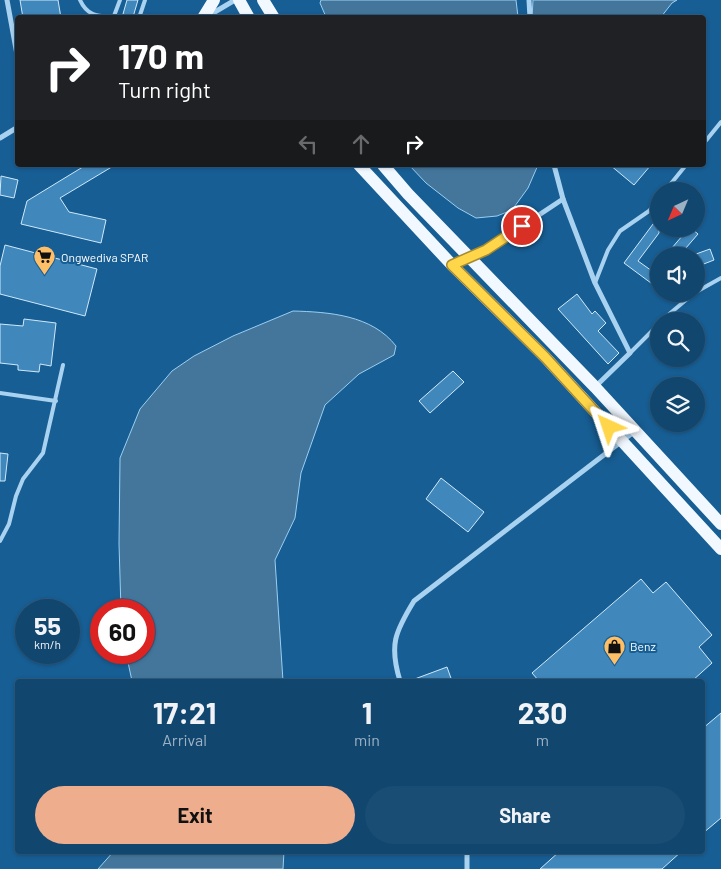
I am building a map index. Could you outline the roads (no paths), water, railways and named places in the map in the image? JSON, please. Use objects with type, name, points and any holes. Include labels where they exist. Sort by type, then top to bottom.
[{"type":"main road","points":[[206,15],[214,0]]},
{"type":"main road","points":[[237,0],[247,15]]},
{"type":"main road","points":[[263,0],[272,15]]},
{"type":"main road","points":[[361,167],[452,265],[545,357],[721,550]]},
{"type":"main road","points":[[385,167],[408,194],[594,386],[721,524]]},
{"type":"street","points":[[7,0],[15,44]]},
{"type":"street","points":[[210,15],[237,0]]},
{"type":"street","points":[[529,0],[530,15]]},
{"type":"street","points":[[0,138],[15,129]]},
{"type":"street","points":[[555,167],[563,199],[595,283],[630,353],[594,386]]},
{"type":"street","points":[[452,265],[468,256],[486,250],[563,199]]},
{"type":"street","points":[[400,679],[393,646],[400,624],[414,602],[635,431]]},
{"type":"street","points":[[467,854],[467,869]]},
{"type":"lane","points":[[80,0],[86,11],[92,15]]},
{"type":"lane","points":[[114,15],[120,0]]},
{"type":"lane","points":[[140,15],[145,0]]},
{"type":"lane","points":[[706,141],[721,122]]},
{"type":"lane","points":[[672,182],[684,167]]},
{"type":"lane","points":[[595,283],[608,250],[620,231],[650,210]]},
{"type":"lane","points":[[705,287],[721,278]]},
{"type":"lane","points":[[672,312],[684,302]]},
{"type":"lane","points":[[630,353],[650,332]]},
{"type":"lane","points":[[0,541],[9,524],[16,496],[23,479],[43,453],[63,365]]},
{"type":"lane","points":[[0,393],[56,401]]},
{"type":"water","points":[[321,0],[516,0],[518,15],[325,15],[320,3]]},
{"type":"water","points":[[533,0],[677,0],[672,3],[663,15],[532,15]]},
{"type":"water","points":[[411,167],[537,167],[528,188],[512,210],[497,216],[476,218],[458,208],[426,183]]},
{"type":"water","points":[[293,311],[349,317],[375,328],[396,346],[394,355],[359,374],[325,405],[301,473],[295,518],[275,560],[283,679],[132,679],[128,664],[155,664],[155,599],[121,599],[120,458],[140,409],[172,371],[194,356],[233,336]]},
{"type":"water","points":[[111,854],[284,854],[283,869],[98,869]]},
{"type":"place","name":"Ongwediva SPAR","points":[[45,276]]},
{"type":"place","name":"Benz","points":[[614,665]]}]
